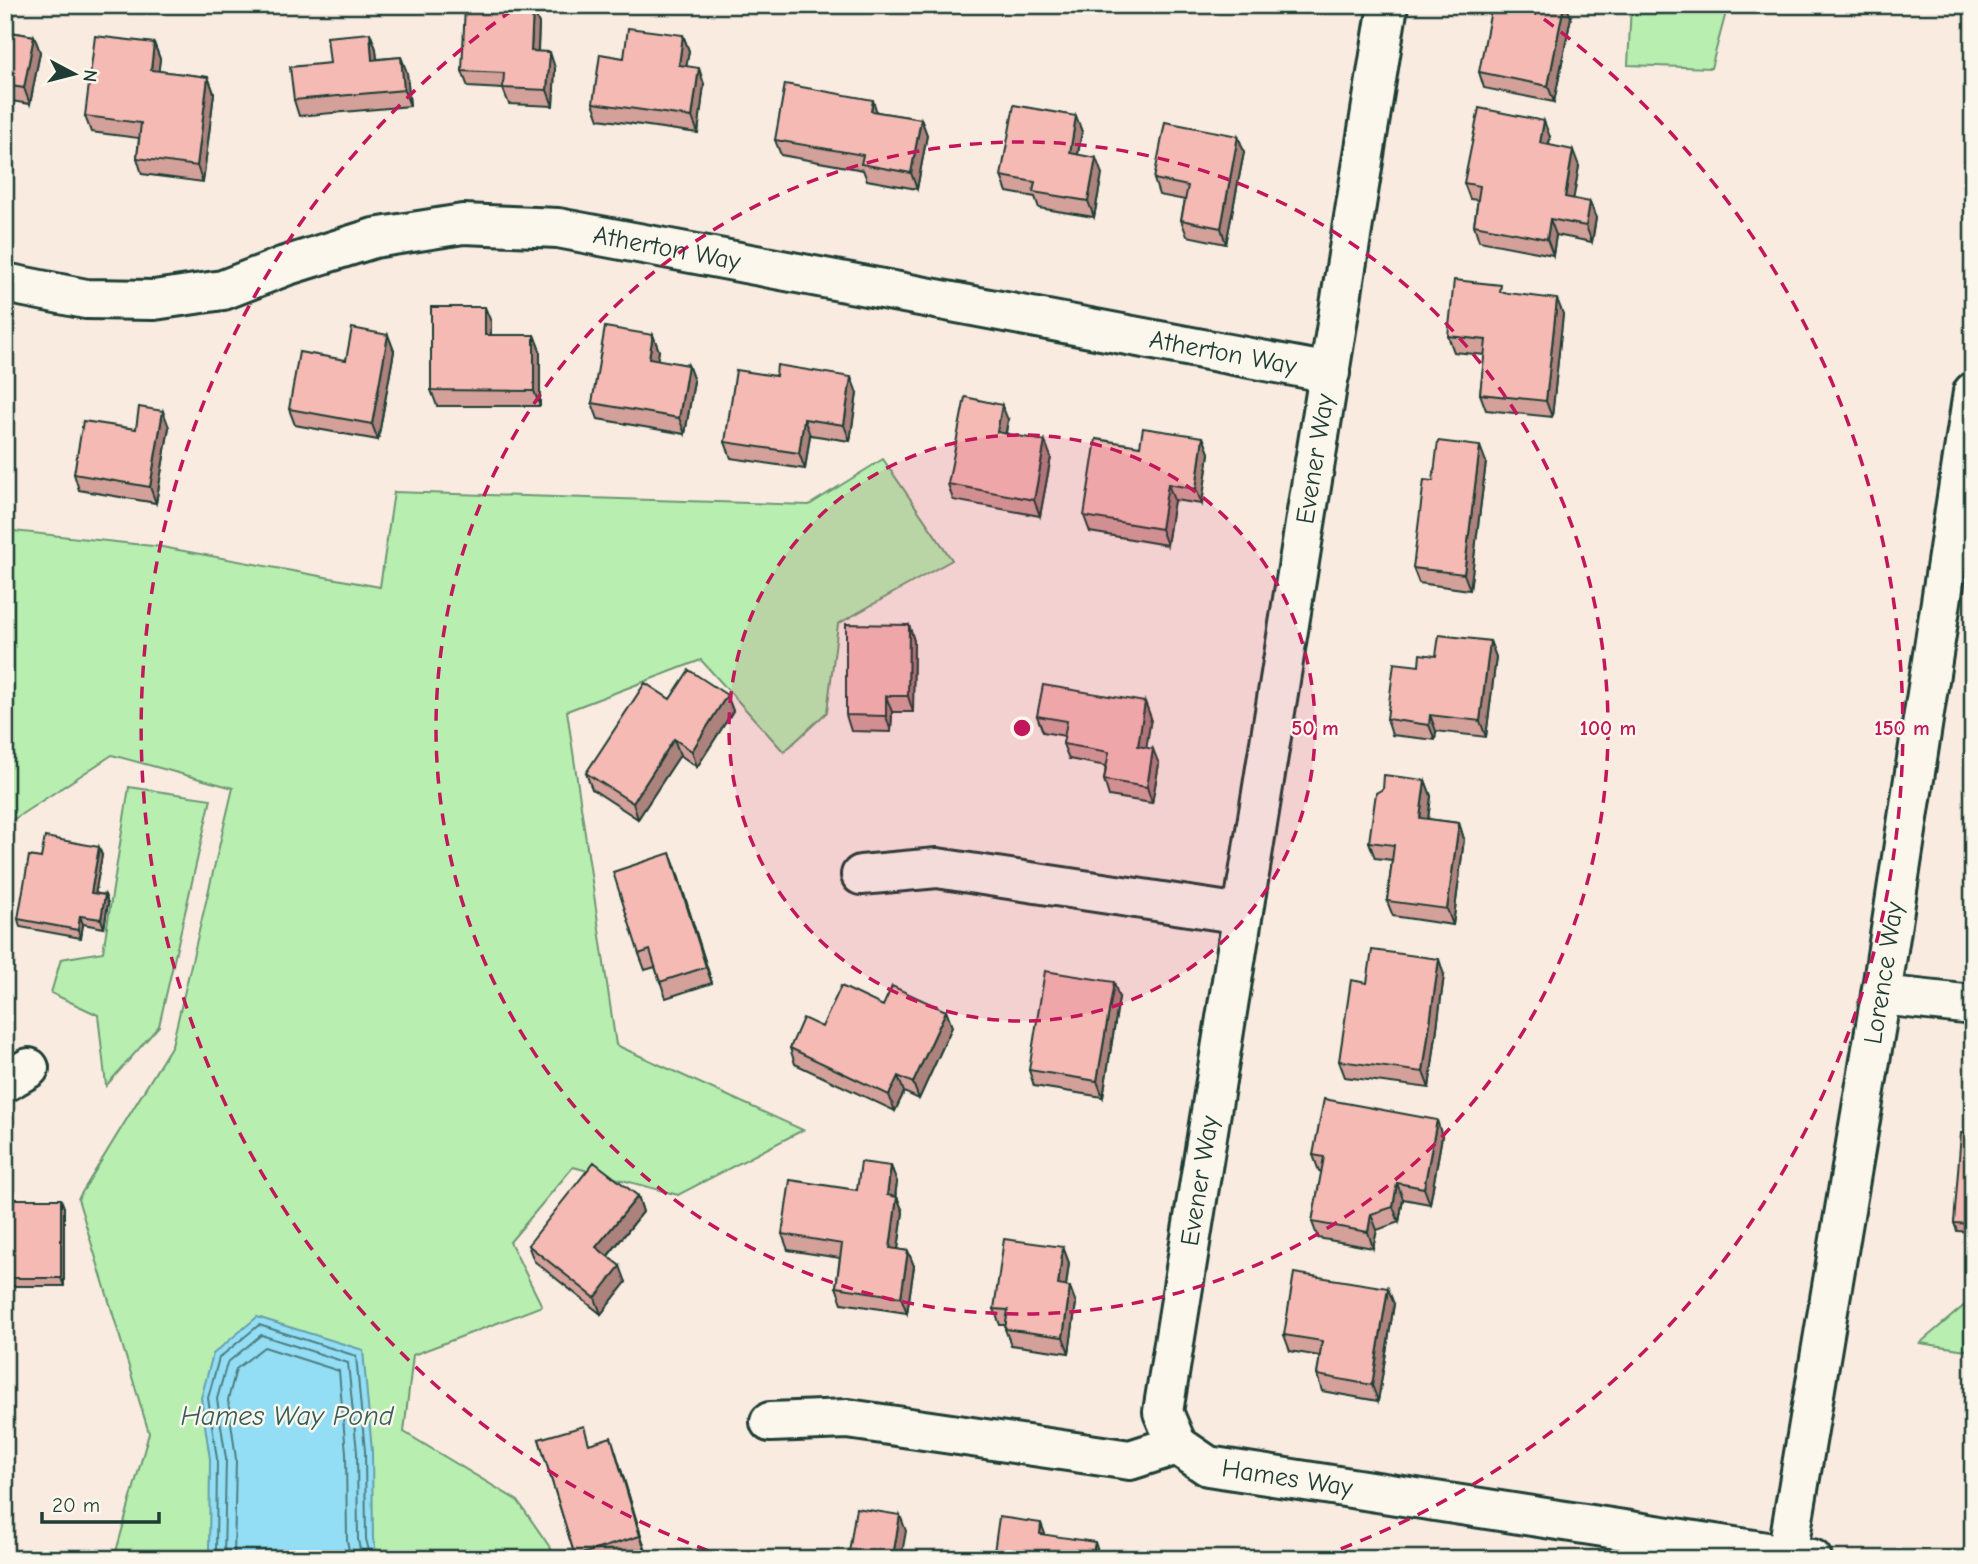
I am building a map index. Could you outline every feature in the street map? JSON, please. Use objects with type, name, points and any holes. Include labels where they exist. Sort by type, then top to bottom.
[{"type":"street","name":"Evener Way","points":[[1177,1445],[1163,1412],[1388,5]]},
{"type":"street","name":"Atherton Way","points":[[5,284],[86,299],[154,300],[223,290],[285,266],[374,238],[463,224],[558,228],[1330,373]]},
{"type":"street","name":"Lorence Way","points":[[1799,1557],[1881,995],[1969,445],[1973,392]]},
{"type":"street","points":[[861,875],[937,868],[1242,914]]},
{"type":"street","points":[[1881,995],[1973,1005]]},
{"type":"street","points":[[770,1422],[848,1419],[1130,1460],[1177,1445]]},
{"type":"street","name":"Hames Way","points":[[1177,1445],[1208,1466],[1799,1557]]},
{"type":"green space","points":[[1631,5],[1728,5],[1711,68],[1628,65]]},
{"type":"green space","points":[[883,459],[952,560],[838,624],[827,712],[784,752],[701,660],[567,711],[616,1045],[803,1130],[678,1195],[573,1167],[510,1242],[542,1306],[413,1355],[404,1432],[518,1501],[558,1559],[114,1559],[149,1433],[78,1199],[172,1045],[233,788],[112,755],[5,825],[5,530],[162,547],[380,587],[394,492],[809,505]]},
{"type":"green space","points":[[129,787],[211,799],[159,1026],[106,1086],[98,1015],[51,993],[61,959],[103,952]]},
{"type":"green space","points":[[1973,1298],[1973,1351],[1920,1343]]},
{"type":"water","name":"Hames Way Pond","points":[[257,1317],[363,1350],[372,1451],[373,1539],[378,1559],[207,1559],[210,1459],[201,1398],[213,1354]]},
{"type":"building","points":[[465,5],[533,8],[531,51],[550,52],[547,90],[503,88],[504,73],[462,71]]},
{"type":"building","points":[[1492,5],[1564,5],[1548,86],[1479,72]]},
{"type":"building","points":[[628,28],[683,35],[679,65],[699,68],[692,117],[593,103],[600,54],[624,58]]},
{"type":"building","points":[[5,31],[34,36],[24,88],[5,85]]},
{"type":"building","points":[[370,33],[372,60],[401,57],[404,90],[294,100],[290,67],[330,63],[327,37]]},
{"type":"building","points":[[95,36],[154,43],[151,70],[208,77],[197,166],[137,158],[141,123],[85,116]]},
{"type":"building","points":[[785,84],[873,100],[871,111],[921,119],[911,173],[861,164],[863,155],[775,140]]},
{"type":"building","points":[[1014,105],[1076,116],[1070,153],[1096,158],[1088,201],[1033,192],[1035,182],[1001,176]]},
{"type":"building","points":[[1479,108],[1544,121],[1540,143],[1573,150],[1565,197],[1590,202],[1586,226],[1550,219],[1547,239],[1474,225],[1480,186],[1464,183]]},
{"type":"building","points":[[1165,122],[1238,136],[1221,228],[1181,220],[1188,186],[1154,179]]},
{"type":"building","points":[[1454,280],[1501,285],[1500,292],[1557,299],[1546,401],[1480,394],[1486,340],[1448,336]]},
{"type":"building","points":[[431,307],[485,307],[485,335],[534,335],[534,391],[431,390]]},
{"type":"building","points":[[605,327],[653,335],[649,358],[688,365],[679,418],[592,403]]},
{"type":"building","points":[[352,328],[388,335],[372,424],[289,409],[299,352],[346,360]]},
{"type":"building","points":[[777,365],[851,377],[844,425],[804,419],[799,453],[725,442],[736,370],[776,376]]},
{"type":"building","points":[[965,397],[1002,405],[997,432],[1045,441],[1034,500],[948,484]]},
{"type":"building","points":[[139,407],[163,411],[150,487],[74,474],[83,421],[136,429]]},
{"type":"building","points":[[1143,428],[1203,437],[1196,489],[1168,484],[1161,529],[1084,516],[1096,439],[1140,446]]},
{"type":"building","points":[[1438,441],[1480,446],[1464,574],[1413,568],[1424,480],[1433,481]]},
{"type":"building","points":[[846,624],[909,625],[908,696],[886,696],[886,716],[846,715]]},
{"type":"building","points":[[1439,635],[1490,641],[1480,721],[1430,715],[1429,725],[1387,719],[1394,663],[1419,666],[1420,654],[1436,656]]},
{"type":"building","points":[[689,670],[727,695],[692,751],[674,739],[633,803],[586,773],[645,683],[670,699]]},
{"type":"building","points":[[1043,685],[1145,702],[1138,746],[1153,749],[1147,787],[1104,780],[1109,752],[1063,744],[1067,721],[1037,716]]},
{"type":"building","points":[[1384,775],[1425,780],[1420,818],[1459,823],[1447,909],[1387,901],[1394,845],[1369,842],[1376,793],[1383,789]]},
{"type":"building","points":[[45,837],[99,847],[91,893],[105,895],[101,919],[80,916],[78,930],[18,919],[29,856],[41,858]]},
{"type":"building","points":[[670,853],[706,967],[660,982],[650,950],[639,954],[613,872]]},
{"type":"building","points":[[1372,950],[1439,959],[1423,1072],[1339,1061],[1351,980],[1367,983]]},
{"type":"building","points":[[1045,971],[1114,982],[1097,1081],[1029,1070]]},
{"type":"building","points":[[841,986],[883,1006],[892,986],[946,1011],[913,1083],[898,1076],[889,1095],[790,1048],[803,1018],[822,1027]]},
{"type":"building","points":[[1324,1099],[1437,1120],[1424,1188],[1397,1183],[1393,1207],[1371,1214],[1368,1232],[1312,1222],[1324,1157],[1313,1155]]},
{"type":"building","points":[[1961,1133],[1973,1133],[1973,1224],[1954,1223]]},
{"type":"building","points":[[594,1162],[638,1196],[596,1247],[620,1266],[595,1298],[528,1245]]},
{"type":"building","points":[[861,1162],[891,1166],[887,1195],[897,1197],[890,1248],[908,1251],[901,1297],[836,1287],[842,1244],[782,1234],[790,1180],[857,1190]]},
{"type":"building","points":[[5,1199],[61,1199],[61,1278],[5,1278]]},
{"type":"building","points":[[1004,1239],[1063,1247],[1058,1285],[1070,1287],[1063,1337],[1005,1329],[1008,1310],[994,1309]]},
{"type":"building","points":[[1294,1273],[1388,1288],[1372,1385],[1317,1375],[1322,1341],[1284,1335]]},
{"type":"building","points":[[584,1426],[589,1444],[611,1437],[640,1536],[575,1556],[539,1439]]},
{"type":"building","points":[[856,1508],[900,1515],[893,1556],[910,1559],[848,1559]]},
{"type":"building","points":[[999,1517],[1041,1523],[1040,1534],[1095,1542],[1092,1559],[993,1559]]},
{"type":"building","points":[[744,1553],[751,1559],[739,1559]]}]
